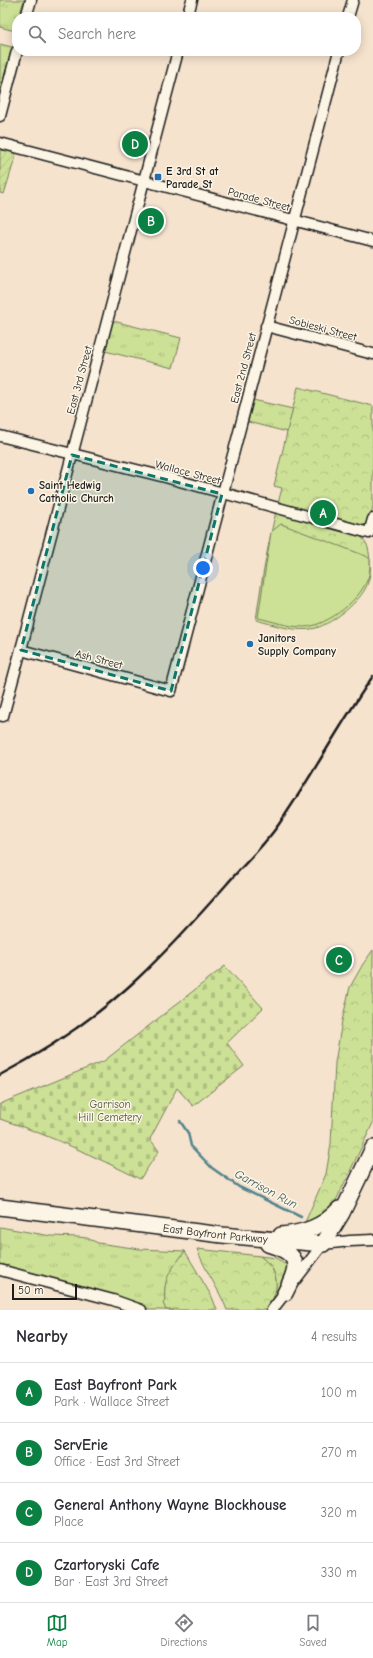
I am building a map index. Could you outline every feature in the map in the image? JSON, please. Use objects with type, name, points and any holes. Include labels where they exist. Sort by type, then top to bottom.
[{"type":"highway","points":[[323,1244],[333,1229],[373,1148]]},
{"type":"highway","points":[[244,1237],[288,1234],[317,1227],[334,1216],[350,1196]]},
{"type":"highway","name":"East Bayfront Parkway","points":[[0,1207],[244,1237],[323,1244]]},
{"type":"highway","points":[[244,1237],[283,1250],[293,1258],[295,1271],[285,1293]]},
{"type":"street","points":[[27,12],[31,0]]},
{"type":"street","points":[[188,12],[192,0]]},
{"type":"street","points":[[349,12],[353,0]]},
{"type":"street","points":[[0,116],[16,56]]},
{"type":"street","name":"East 3rd Street","points":[[1,715],[21,650],[177,56]]},
{"type":"street","name":"East 2nd Street","points":[[171,691],[338,56]]},
{"type":"street","name":"Parade Street","points":[[0,143],[373,241]]},
{"type":"street","name":"Sobieski Street","points":[[266,326],[373,354]]},
{"type":"street","name":"Wallace Street","points":[[0,436],[165,478],[369,533],[373,519]]},
{"type":"street","name":"Ash Street","points":[[21,650],[171,691]]},
{"type":"street","points":[[272,1310],[323,1244],[373,1240]]},
{"type":"street","points":[[0,1270],[113,1300],[140,1310]]},
{"type":"highlighted area","points":[[72,455],[222,494],[171,691],[21,650]]},
{"type":"green space","points":[[0,0],[24,0],[20,12],[12,12],[12,30],[0,27]]},
{"type":"green space","points":[[0,44],[12,47],[0,94]]},
{"type":"green space","points":[[0,150],[9,151],[16,155],[4,194],[0,193]]},
{"type":"green space","points":[[113,321],[181,338],[173,368],[105,351]]},
{"type":"green space","points":[[298,387],[373,406],[373,506],[370,519],[365,524],[362,538],[367,546],[369,555],[370,576],[364,591],[346,611],[316,628],[301,630],[286,628],[256,620],[267,554],[282,488],[274,486]]},
{"type":"green space","points":[[253,400],[293,409],[287,432],[248,422]]},
{"type":"green space","points":[[281,524],[366,556],[370,559],[369,575],[360,593],[343,609],[323,622],[298,627],[258,618],[271,532]]},
{"type":"green space","points":[[373,950],[373,1123],[331,1211],[303,1227],[326,1174],[331,1144],[335,1063],[342,1021],[350,987]]},
{"type":"green space","name":"Garrison Hill Cemetery","points":[[225,966],[263,1008],[227,1043],[244,1066],[193,1106],[177,1088],[150,1139],[159,1151],[140,1179],[71,1146],[0,1119],[0,1104],[104,1061]]},
{"type":"green space","points":[[0,1227],[51,1236],[87,1238],[98,1243],[140,1249],[185,1251],[170,1272],[166,1284],[166,1310],[150,1310],[142,1304],[0,1265]]},
{"type":"green space","points":[[197,1249],[260,1256],[267,1262],[275,1275],[276,1289],[271,1303],[266,1310],[227,1310]]},
{"type":"green space","points":[[185,1251],[212,1297],[217,1310],[166,1310],[163,1303],[165,1301],[165,1285],[169,1274]]},
{"type":"green space","points":[[260,1256],[276,1258],[284,1264],[287,1262],[288,1265],[282,1287],[269,1306],[275,1292],[276,1279],[271,1267]]},
{"type":"waterway","name":"Garrison Run","points":[[180,1121],[188,1133],[191,1146],[212,1168],[239,1187],[301,1217]]},
{"type":"railway","points":[[0,1075],[71,1032],[105,1007],[136,980],[182,934],[273,832],[373,676]]},
{"type":"place","name":"Czartoryski Cafe","points":[[135,144]]},
{"type":"place","name":"E 3rd St at Parade St","points":[[158,177]]},
{"type":"place","name":"ServErie","points":[[151,221]]},
{"type":"place","name":"Saint Hedwig Catholic Church","points":[[31,491]]},
{"type":"place","name":"East Bayfront Park","points":[[323,513]]},
{"type":"place","name":"Janitors Supply Company","points":[[250,644]]},
{"type":"place","name":"General Anthony Wayne Blockhouse","points":[[339,960]]}]
